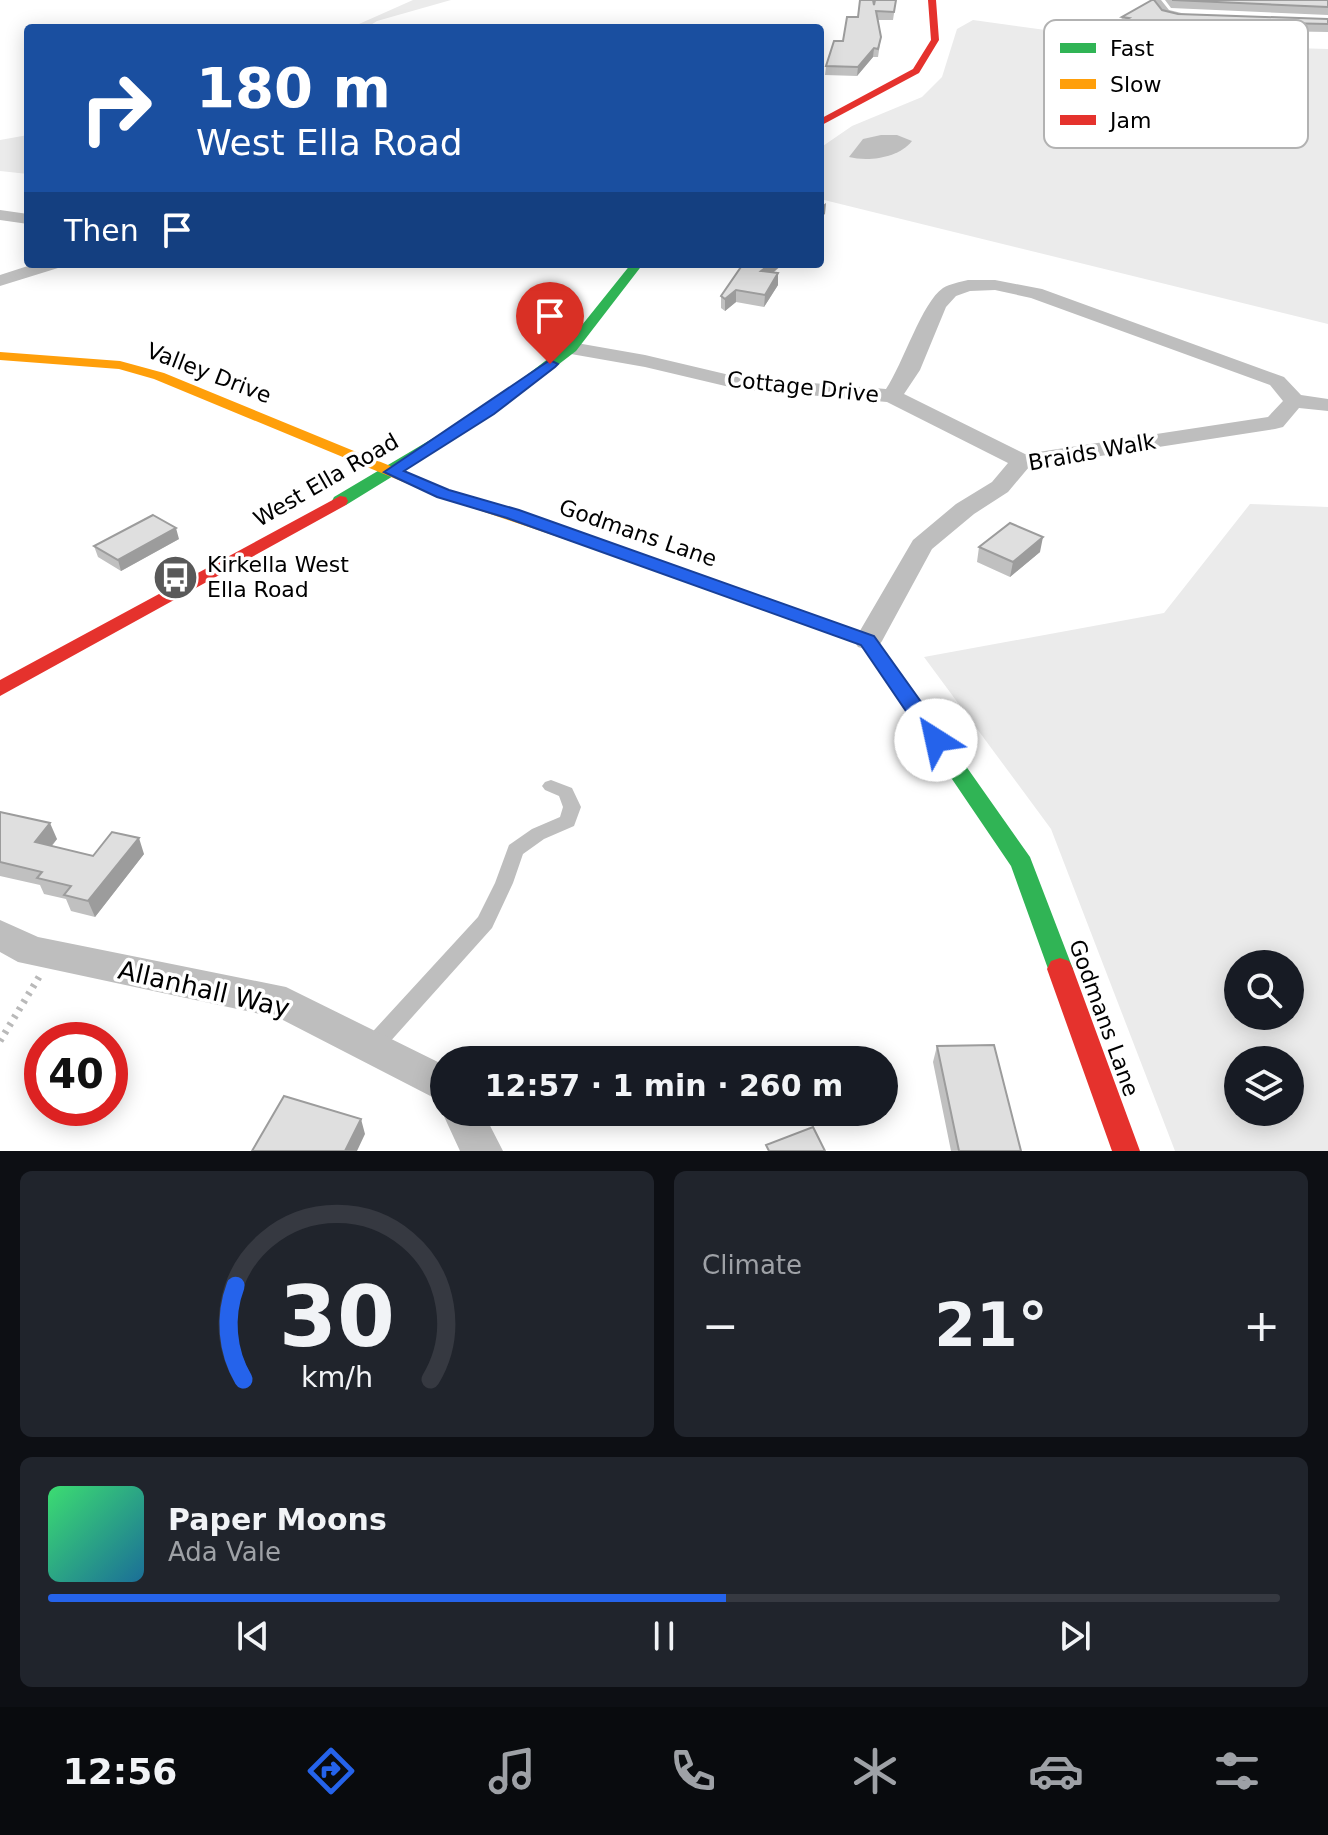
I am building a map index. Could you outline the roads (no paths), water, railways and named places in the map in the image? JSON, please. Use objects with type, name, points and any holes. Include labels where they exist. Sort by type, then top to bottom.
[{"type":"street","points":[[824,121],[916,71],[935,40],[932,0]]},
{"type":"street","points":[[1156,0],[1165,13],[1211,19]]},
{"type":"street","points":[[0,215],[24,218]]},
{"type":"street","points":[[0,281],[40,268]]},
{"type":"street","name":"West Ella Road","points":[[0,689],[392,472],[489,411],[571,348],[634,268]]},
{"type":"street","points":[[892,396],[903,382],[936,302],[949,289],[975,283],[1002,284],[1036,293],[1277,381],[1294,401],[1328,405]]},
{"type":"street","name":"Cottage Drive","points":[[571,348],[645,361],[738,383],[892,396],[1022,461]]},
{"type":"street","name":"Valley Drive","points":[[0,356],[120,365],[159,376],[392,472]]},
{"type":"street","name":"Braids Walk","points":[[868,641],[922,545],[965,509],[1000,487],[1022,461],[1275,422],[1294,401]]},
{"type":"street","name":"Godmans Lane","points":[[392,472],[443,493],[513,514],[868,641],[1022,863],[1126,1151]]},
{"type":"street","name":"Allanhall Way","points":[[0,935],[31,951],[286,1003],[430,1078]]},
{"type":"street","points":[[469,1126],[482,1151]]},
{"type":"lane","points":[[372,1047],[485,922],[504,883],[515,850],[538,834],[568,821],[572,807],[566,792],[551,786]]},
{"type":"place","name":"Kirkella West Ella Road","points":[[176,577]]}]
